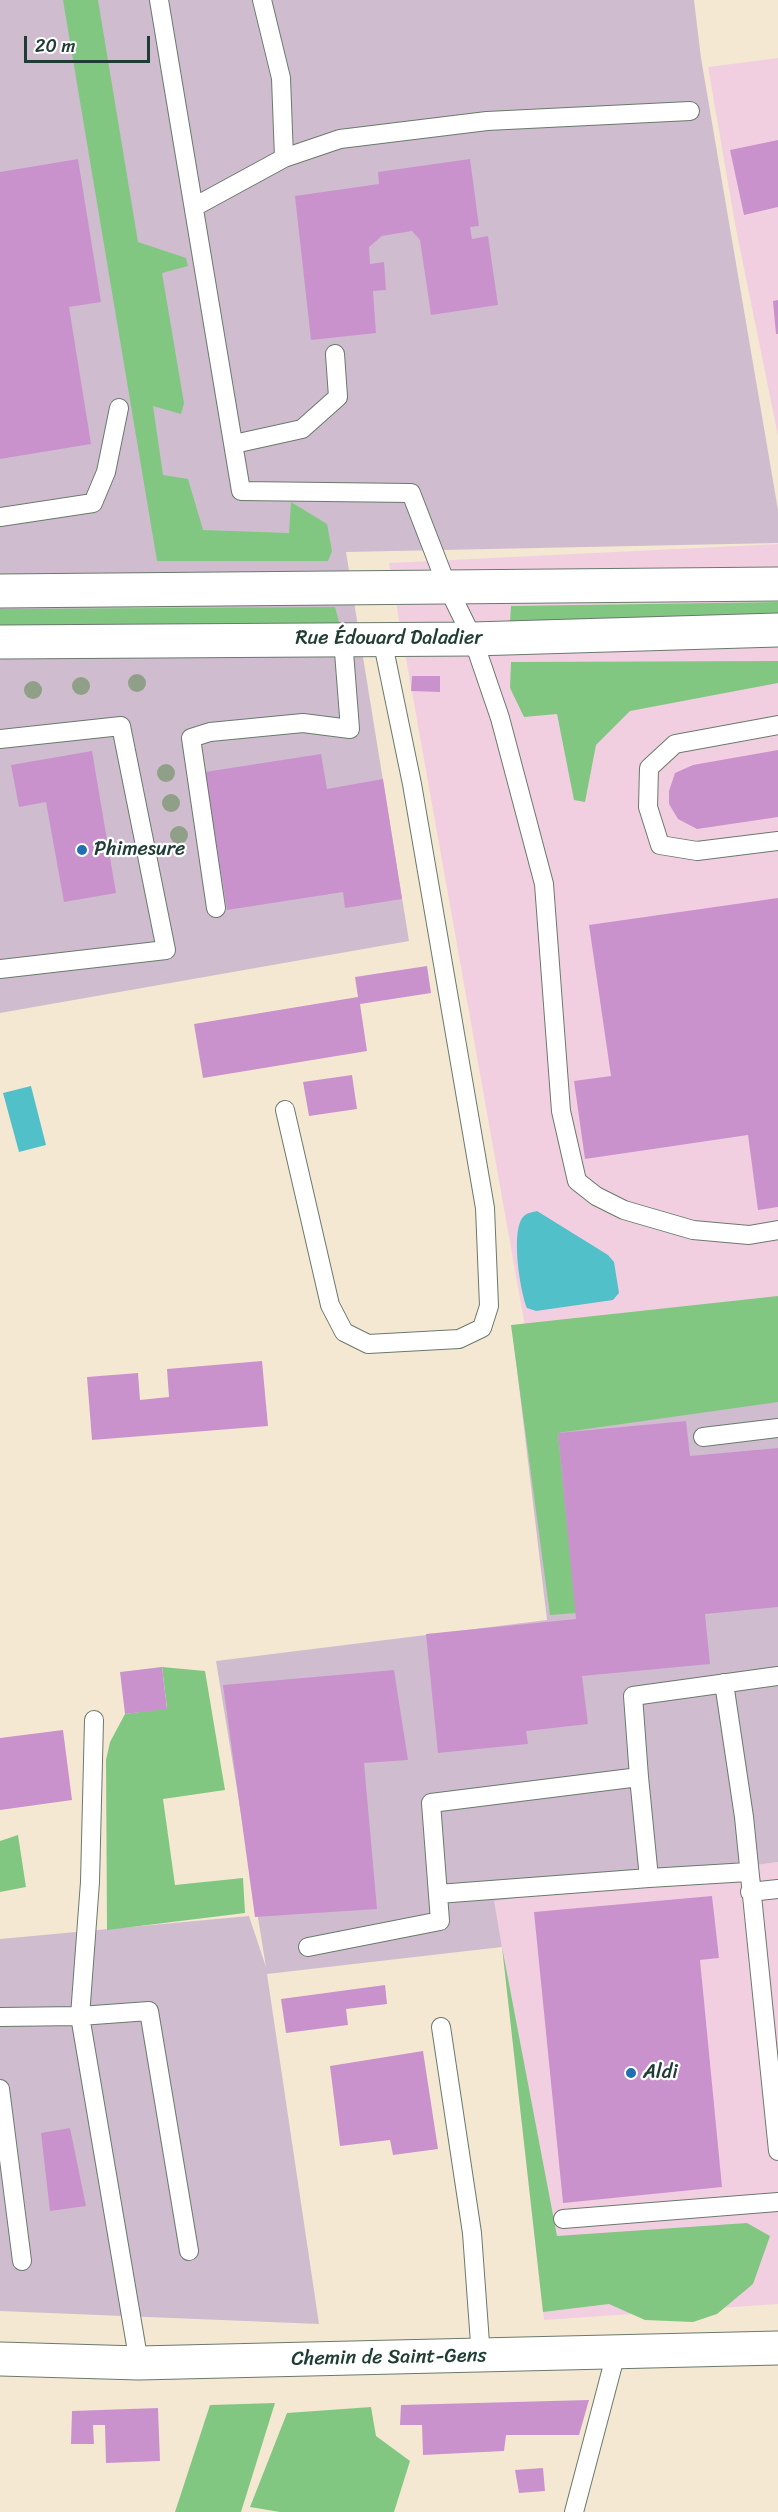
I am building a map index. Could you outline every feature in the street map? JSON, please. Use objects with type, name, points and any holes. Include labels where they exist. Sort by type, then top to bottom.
[{"type":"street","points":[[0,591],[778,584]]},
{"type":"street","name":"Rue Édouard Daladier","points":[[0,642],[473,639],[778,630]]},
{"type":"street","name":"Chemin de Saint-Gens","points":[[0,2359],[139,2363],[481,2357],[778,2348]]},
{"type":"lane","points":[[159,0],[241,491],[411,493],[447,586],[473,639],[500,718],[544,884],[561,1111],[577,1181],[596,1196],[624,1210],[693,1230],[749,1235],[778,1230]]},
{"type":"lane","points":[[262,0],[281,78],[284,158]]},
{"type":"lane","points":[[194,207],[284,158],[340,139],[487,121],[690,111]]},
{"type":"lane","points":[[234,444],[302,429],[338,398],[335,354]]},
{"type":"lane","points":[[0,517],[93,503],[106,472],[119,408]]},
{"type":"lane","points":[[216,908],[191,738],[210,732],[303,723],[350,729],[343,639]]},
{"type":"lane","points":[[285,1110],[330,1305],[344,1332],[368,1344],[459,1339],[482,1328],[489,1306],[485,1208],[414,796],[382,639]]},
{"type":"lane","points":[[778,725],[675,744],[649,768],[648,807],[660,845],[697,851],[778,841]]},
{"type":"lane","points":[[0,739],[121,726],[166,950],[0,969]]},
{"type":"lane","points":[[703,1437],[778,1428]]},
{"type":"lane","points":[[649,1878],[633,1696],[778,1676]]},
{"type":"lane","points":[[723,1683],[744,1817],[778,2151]]},
{"type":"lane","points":[[94,1720],[90,1882],[80,2016],[139,2363]]},
{"type":"lane","points":[[308,1947],[440,1921],[431,1803],[639,1777]]},
{"type":"lane","points":[[438,1894],[748,1872]]},
{"type":"lane","points":[[750,1892],[778,1888]]},
{"type":"lane","points":[[0,2017],[80,2016],[149,2011],[189,2251]]},
{"type":"lane","points":[[441,2027],[472,2233],[481,2357]]},
{"type":"lane","points":[[0,2088],[22,2261]]},
{"type":"lane","points":[[563,2219],[778,2202]]},
{"type":"lane","points":[[574,2512],[616,2353]]},
{"type":"shaded area","points":[[0,0],[694,0],[701,58],[778,510],[778,543],[346,552],[409,941],[0,1013]]},
{"type":"shaded area","points":[[778,58],[778,436],[735,224],[708,67]]},
{"type":"shaded area","points":[[778,544],[778,1300],[526,1332],[389,563]]},
{"type":"shaded area","points":[[778,1297],[778,1862],[494,1901],[502,1947],[267,1974],[319,2324],[0,2311],[0,1939],[249,1916],[266,1967],[216,1661],[547,1620],[513,1336]]},
{"type":"shaded area","points":[[778,1862],[778,2304],[544,2320],[502,1947],[493,1901]]},
{"type":"green space","points":[[63,0],[98,0],[138,242],[186,258],[188,266],[162,273],[184,403],[181,414],[153,406],[163,475],[188,479],[203,530],[289,533],[291,502],[327,524],[332,551],[328,561],[157,561]]},
{"type":"green space","points":[[778,602],[778,617],[510,622],[511,606]]},
{"type":"green space","points":[[335,607],[340,626],[0,626],[0,609]]},
{"type":"green space","points":[[778,661],[778,683],[630,711],[596,745],[585,802],[574,800],[557,714],[524,717],[510,688],[511,662]]},
{"type":"green space","points":[[778,1296],[778,1402],[558,1433],[576,1613],[550,1615],[511,1325]]},
{"type":"green space","points":[[162,1667],[205,1671],[225,1790],[163,1799],[175,1885],[243,1878],[245,1913],[107,1930],[106,1760],[110,1742],[125,1714],[167,1708]]},
{"type":"green space","points":[[18,1835],[26,1887],[0,1892],[0,1841]]},
{"type":"green space","points":[[502,1947],[557,2236],[747,2223],[770,2236],[753,2284],[717,2314],[693,2322],[645,2320],[609,2304],[543,2312]]},
{"type":"green space","points":[[275,2403],[241,2512],[175,2512],[210,2405]]},
{"type":"green space","points":[[371,2407],[376,2436],[410,2461],[394,2512],[280,2512],[250,2507],[287,2413]]},
{"type":"water","points":[[31,1086],[46,1145],[19,1152],[3,1093]]},
{"type":"water","points":[[537,1211],[608,1255],[614,1262],[619,1293],[613,1300],[536,1311],[527,1308],[519,1275],[518,1233],[524,1216]]},
{"type":"building","points":[[778,140],[778,207],[744,215],[730,150]]},
{"type":"building","points":[[78,159],[101,302],[69,307],[91,444],[0,459],[0,172]]},
{"type":"building","points":[[470,159],[479,226],[470,227],[472,239],[488,236],[498,305],[431,315],[420,240],[412,231],[382,236],[369,247],[370,264],[384,262],[386,290],[373,291],[376,333],[311,340],[295,196],[379,184],[378,172]]},
{"type":"building","points":[[778,300],[778,334],[776,334],[773,301]]},
{"type":"building","points":[[412,676],[440,676],[440,692],[411,691]]},
{"type":"building","points":[[778,750],[778,817],[697,829],[678,819],[669,804],[669,791],[675,773],[693,765]]},
{"type":"building","name":"Phimesure","points":[[92,751],[116,893],[64,902],[46,802],[19,807],[11,765]]},
{"type":"building","points":[[321,754],[327,789],[383,779],[402,899],[345,908],[343,892],[227,910],[205,772]]},
{"type":"building","points":[[778,898],[778,1207],[758,1210],[748,1135],[585,1159],[574,1081],[611,1076],[589,925]]},
{"type":"building","points":[[427,966],[431,993],[360,1004],[367,1051],[203,1078],[194,1024],[358,997],[355,977]]},
{"type":"building","points":[[352,1075],[357,1109],[309,1116],[303,1082]]},
{"type":"building","points":[[262,1361],[268,1426],[92,1440],[87,1377],[138,1373],[140,1400],[169,1397],[167,1369]]},
{"type":"building","points":[[686,1421],[690,1456],[778,1448],[778,1607],[705,1614],[710,1664],[582,1676],[588,1724],[526,1731],[528,1744],[438,1753],[426,1634],[576,1619],[558,1433]]},
{"type":"building","points":[[162,1667],[167,1709],[125,1714],[120,1672]]},
{"type":"building","points":[[394,1670],[408,1760],[364,1763],[377,1909],[255,1917],[223,1685]]},
{"type":"building","points":[[63,1730],[72,1800],[0,1810],[0,1738]]},
{"type":"building","name":"Aldi","points":[[712,1896],[719,1958],[700,1960],[722,2187],[563,2203],[534,1912]]},
{"type":"building","points":[[385,1985],[387,2004],[346,2009],[348,2025],[286,2033],[281,1999]]},
{"type":"building","points":[[423,2051],[438,2149],[393,2155],[390,2140],[340,2146],[330,2066]]},
{"type":"building","points":[[70,2128],[86,2206],[50,2211],[41,2133]]},
{"type":"building","points":[[589,2400],[579,2435],[506,2435],[504,2451],[423,2455],[422,2425],[400,2425],[401,2405]]},
{"type":"building","points":[[158,2408],[160,2461],[106,2463],[105,2425],[93,2425],[94,2444],[71,2444],[72,2411]]},
{"type":"building","points":[[543,2468],[545,2491],[519,2493],[515,2470]]},
{"type":"place","name":"Phimesure","points":[[82,850]]},
{"type":"place","name":"Aldi","points":[[631,2073]]}]
